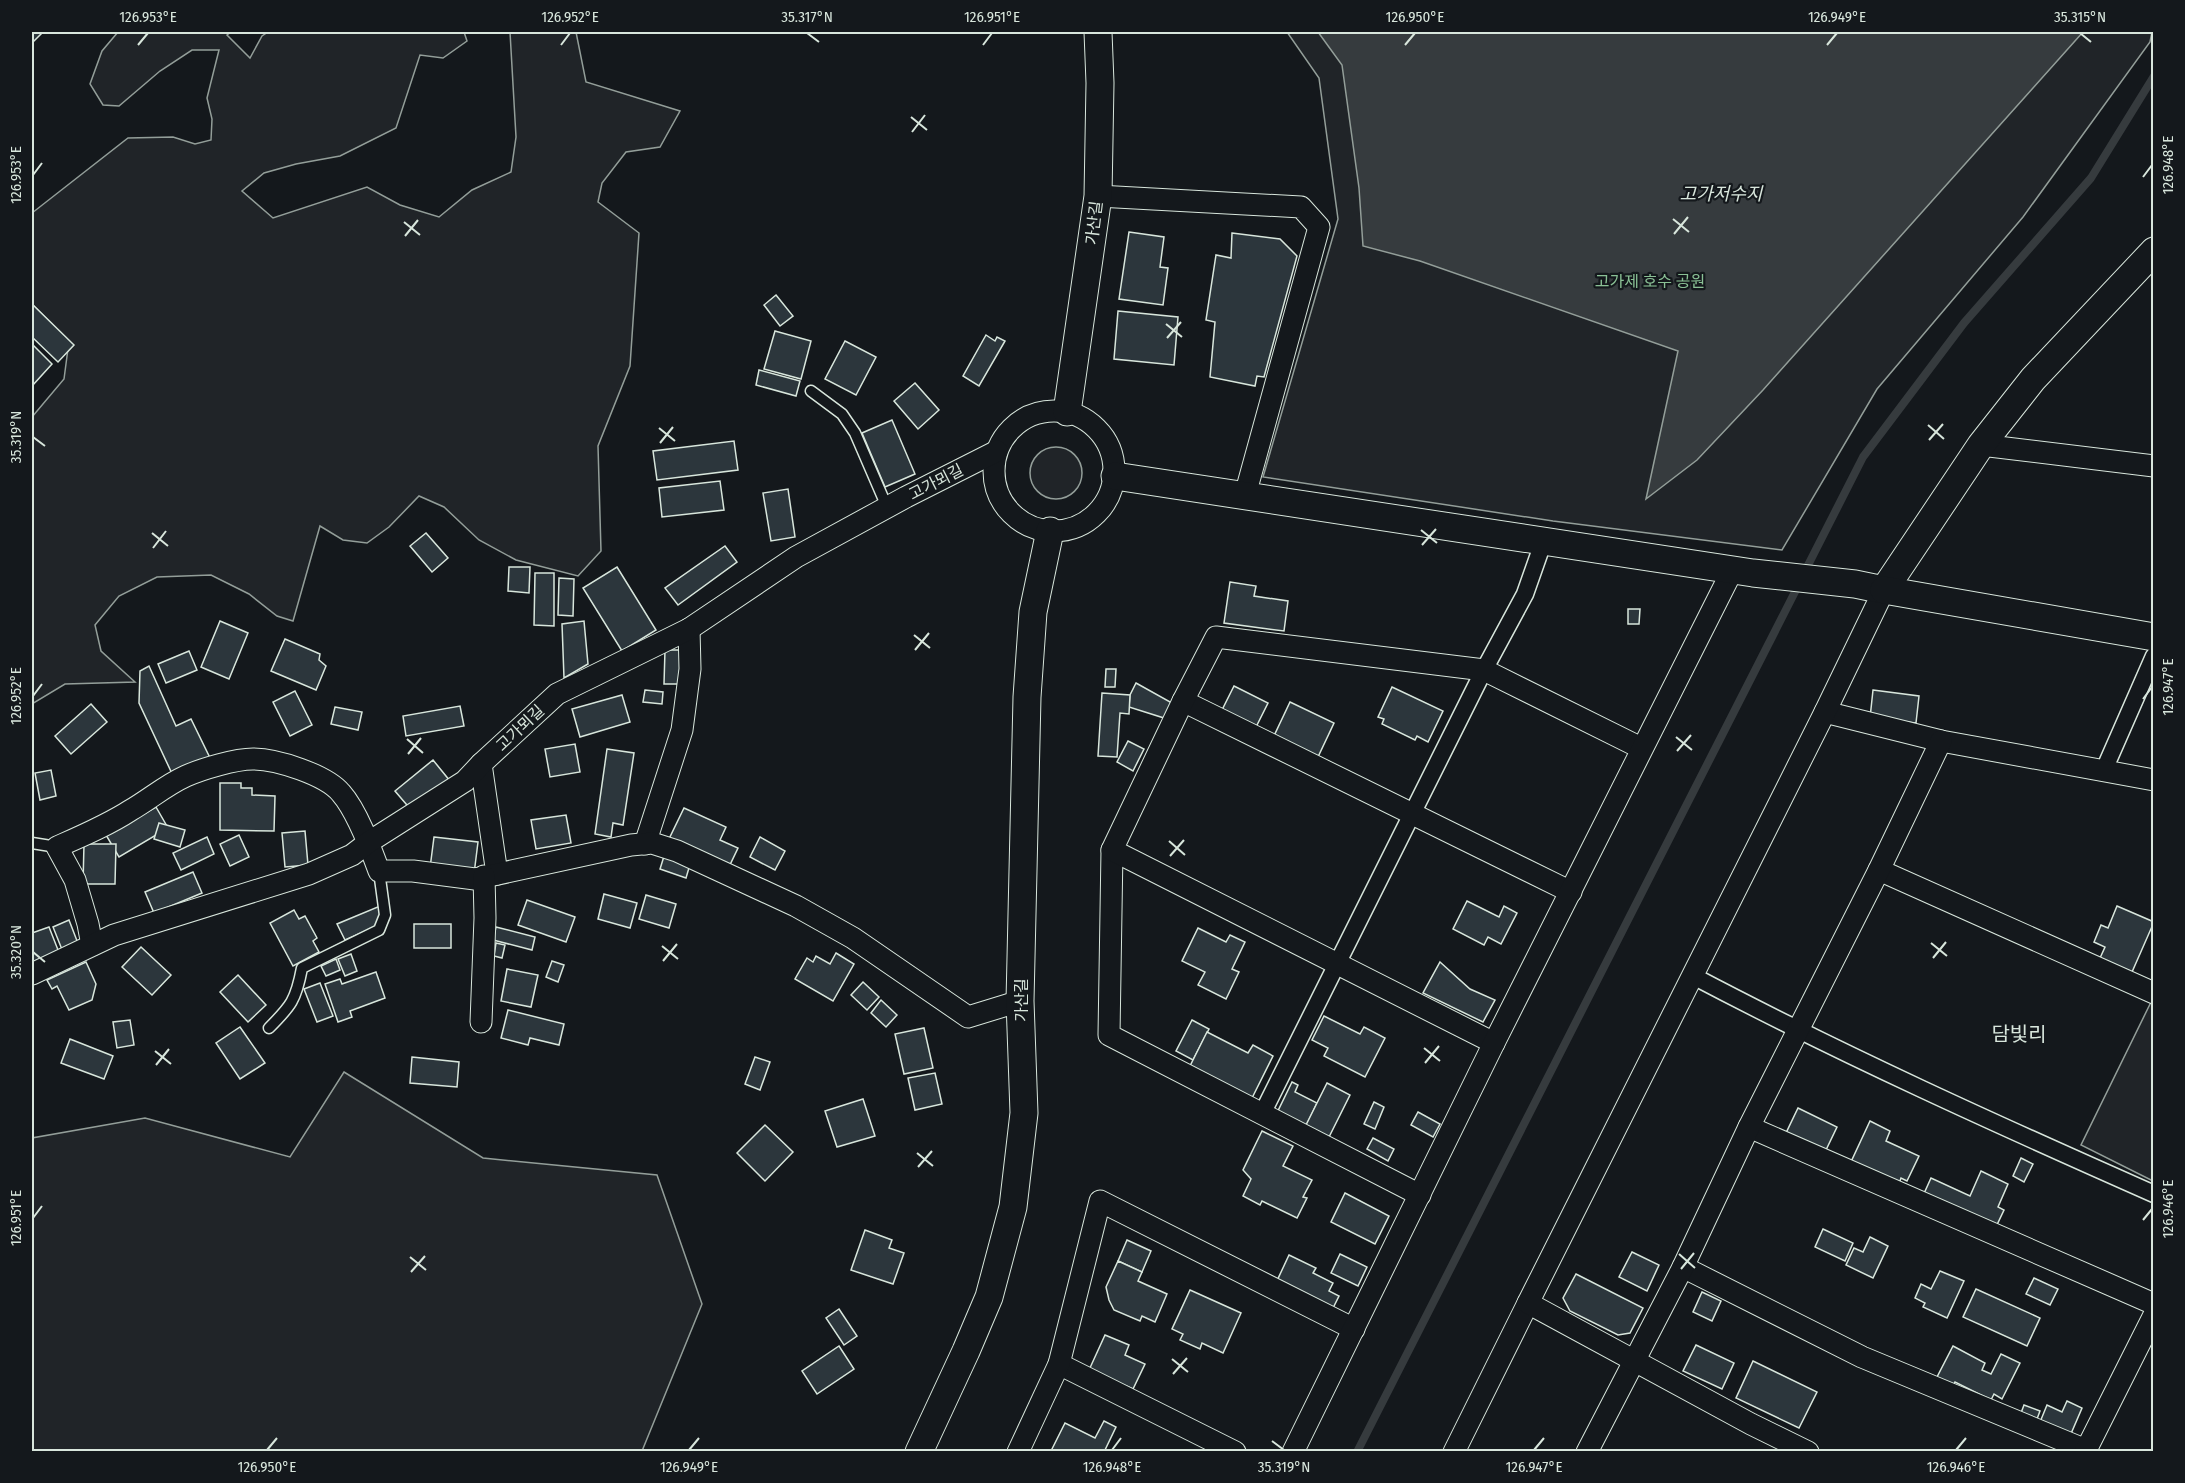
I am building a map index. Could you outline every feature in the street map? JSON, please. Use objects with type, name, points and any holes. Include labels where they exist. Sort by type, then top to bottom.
[{"type":"street","name":"가산길","points":[[1067,412],[1098,196],[1100,83],[1098,32]]},
{"type":"street","points":[[1098,196],[1301,207],[1319,227],[1245,495]]},
{"type":"street","points":[[1454,1452],[1884,590],[1981,445],[2033,380],[2154,251]]},
{"type":"street","points":[[1050,411],[1067,412],[1083,418],[1097,429],[1107,442],[1113,459],[1115,476],[1110,494],[1101,510],[1086,523],[1069,530],[1050,531],[1032,527],[1016,518],[1004,504],[996,488],[994,470],[997,452],[1005,436],[1017,423],[1033,415],[1050,411]]},
{"type":"street","points":[[1981,445],[2154,466]]},
{"type":"street","name":"고가뫼길","points":[[32,974],[114,935],[309,874],[352,855],[465,781],[557,694],[689,628],[796,557],[887,507],[997,452]]},
{"type":"street","points":[[1115,476],[1743,571],[1855,584],[2154,637]]},
{"type":"street","name":"가산길","points":[[919,1452],[989,1297],[1013,1207],[1024,1113],[1020,1001],[1027,697],[1034,612],[1050,531]]},
{"type":"street","points":[[1262,1114],[1484,670],[1525,594],[1544,540]]},
{"type":"street","points":[[1293,1452],[1641,748],[1743,571]]},
{"type":"street","points":[[645,844],[682,730],[690,669],[689,628]]},
{"type":"street","points":[[1420,1195],[1108,1035],[1112,850],[1183,701],[1216,638],[1484,670],[1641,748]]},
{"type":"street","points":[[2104,770],[2154,656]]},
{"type":"street","points":[[1183,701],[1571,892]]},
{"type":"street","points":[[1825,712],[1941,741],[2154,780]]},
{"type":"street","points":[[1587,1452],[1683,1267],[1749,1127],[1879,870],[1941,741]]},
{"type":"street","points":[[92,945],[75,880],[57,847],[122,816],[170,784],[188,775],[253,759],[279,763],[332,784],[342,794],[369,842],[379,871],[412,871],[475,879],[631,845],[651,843],[677,851],[796,906],[853,938],[968,1017],[1020,1001]]},
{"type":"street","points":[[481,764],[490,875],[481,1022]]},
{"type":"street","points":[[1112,850],[1494,1042]]},
{"type":"street","points":[[1879,870],[2154,993]]},
{"type":"street","points":[[1693,976],[1797,1031],[1986,1120],[2154,1194]]},
{"type":"street","points":[[1749,1127],[2154,1304]]},
{"type":"street","points":[[1017,1452],[1059,1364],[1100,1201],[1354,1329]]},
{"type":"street","points":[[1683,1267],[1862,1357],[2085,1451],[2154,1315]]},
{"type":"street","points":[[1528,1303],[1751,1424],[1808,1452]]},
{"type":"street","points":[[1059,1364],[1235,1452]]},
{"type":"lane","points":[[811,391],[842,414],[855,433],[887,507]]},
{"type":"lane","points":[[32,843],[57,847]]},
{"type":"lane","points":[[268,1028],[285,1012],[297,993],[302,968],[379,930],[385,915],[379,871]]},
{"type":"green space","points":[[118,32],[231,32],[227,35],[250,58],[262,36],[268,32],[464,32],[467,41],[443,58],[420,55],[396,128],[340,156],[264,173],[242,191],[273,218],[367,187],[400,205],[439,217],[472,190],[511,172],[516,137],[510,32],[576,32],[586,82],[680,111],[660,147],[626,152],[602,183],[598,202],[639,233],[630,366],[598,446],[601,551],[578,576],[516,560],[479,540],[444,507],[419,496],[389,527],[367,543],[343,540],[320,526],[293,621],[277,616],[249,594],[211,575],[157,577],[119,596],[95,625],[101,651],[135,682],[65,684],[32,704],[32,417],[64,379],[69,341],[32,304],[32,213],[128,138],[173,137],[195,144],[211,140],[212,119],[207,98],[219,50],[192,50],[160,71],[119,106],[103,105],[90,84],[102,51]]},
{"type":"green space","name":"고가제 호수 공원","points":[[1287,32],[2152,32],[2150,42],[2023,217],[1877,389],[1782,550],[1553,521],[1263,477],[1338,219],[1319,78]]},
{"type":"green space","points":[[1051,447],[1061,447],[1075,454],[1082,473],[1075,492],[1061,499],[1051,499],[1041,495],[1034,488],[1030,478],[1030,468],[1034,458],[1041,451]]},
{"type":"green space","points":[[2153,998],[2153,1181],[2081,1145]]},
{"type":"green space","points":[[344,1072],[483,1158],[657,1175],[702,1304],[642,1451],[32,1451],[32,1138],[145,1118],[290,1157]]},
{"type":"water","name":"고가저수지","points":[[1318,32],[2083,32],[1763,390],[1697,460],[1646,499],[1678,351],[1420,261],[1363,246],[1359,188],[1342,65]]},
{"type":"building","points":[[32,32],[43,32],[32,43]]},
{"type":"building","points":[[1129,232],[1164,237],[1160,267],[1168,268],[1163,305],[1119,299]]},
{"type":"building","points":[[1232,233],[1280,239],[1297,256],[1264,377],[1257,376],[1255,386],[1210,377],[1215,322],[1206,320],[1216,255],[1231,258]]},
{"type":"building","points":[[776,295],[793,316],[780,326],[764,305]]},
{"type":"building","points":[[32,304],[74,345],[58,362],[32,337]]},
{"type":"building","points":[[1118,311],[1178,317],[1174,365],[1114,359]]},
{"type":"building","points":[[775,331],[811,341],[801,379],[764,369]]},
{"type":"building","points":[[986,335],[995,341],[997,337],[1005,341],[979,386],[963,376]]},
{"type":"building","points":[[845,341],[876,357],[856,395],[825,379]]},
{"type":"building","points":[[32,344],[52,364],[32,386]]},
{"type":"building","points":[[759,370],[800,381],[796,396],[756,385]]},
{"type":"building","points":[[915,383],[939,410],[918,429],[894,401]]},
{"type":"building","points":[[892,420],[915,474],[885,487],[862,433]]},
{"type":"building","points":[[734,441],[738,470],[657,480],[653,451]]},
{"type":"building","points":[[720,481],[724,510],[662,517],[659,488]]},
{"type":"building","points":[[788,489],[795,537],[771,541],[763,493]]},
{"type":"building","points":[[426,533],[448,558],[432,572],[410,546]]},
{"type":"building","points":[[725,546],[737,562],[678,605],[665,588]]},
{"type":"building","points":[[509,567],[530,567],[529,593],[508,591]]},
{"type":"building","points":[[617,567],[656,630],[622,651],[583,588]]},
{"type":"building","points":[[535,573],[554,573],[554,626],[534,625]]},
{"type":"building","points":[[559,578],[574,579],[573,616],[558,615]]},
{"type":"building","points":[[1230,582],[1256,586],[1254,596],[1288,601],[1284,631],[1224,623]]},
{"type":"building","points":[[1628,609],[1640,609],[1639,624],[1628,624]]},
{"type":"building","points":[[220,621],[248,633],[229,679],[201,667]]},
{"type":"building","points":[[584,621],[588,664],[564,678],[562,624]]},
{"type":"building","points":[[285,639],[320,654],[319,660],[326,666],[316,690],[271,671]]},
{"type":"building","points":[[665,650],[681,650],[680,684],[664,684]]},
{"type":"building","points":[[189,651],[197,670],[166,683],[158,664]]},
{"type":"building","points":[[149,666],[176,726],[191,719],[212,762],[175,780],[139,703],[140,671]]},
{"type":"building","points":[[1106,669],[1116,669],[1115,687],[1105,687]]},
{"type":"building","points":[[1136,683],[1172,703],[1164,718],[1129,707],[1130,695]]},
{"type":"building","points":[[1234,686],[1268,703],[1255,729],[1221,712]]},
{"type":"building","points":[[1392,687],[1443,711],[1428,742],[1417,736],[1415,740],[1382,724],[1384,719],[1378,717]]},
{"type":"building","points":[[645,690],[663,692],[662,704],[643,702]]},
{"type":"building","points":[[1873,690],[1919,696],[1916,723],[1870,718]]},
{"type":"building","points":[[295,691],[312,725],[290,736],[273,702]]},
{"type":"building","points":[[1102,693],[1130,695],[1129,714],[1120,713],[1117,757],[1098,756]]},
{"type":"building","points":[[622,695],[630,722],[580,737],[572,709]]},
{"type":"building","points":[[1290,702],[1334,723],[1317,759],[1273,738]]},
{"type":"building","points":[[91,704],[107,722],[71,754],[55,736]]},
{"type":"building","points":[[460,706],[464,726],[406,736],[403,716]]},
{"type":"building","points":[[335,707],[362,712],[358,730],[331,724]]},
{"type":"building","points":[[1128,741],[1144,749],[1133,771],[1117,762]]},
{"type":"building","points":[[575,744],[580,772],[550,777],[545,749]]},
{"type":"building","points":[[607,749],[634,753],[623,825],[613,823],[611,837],[595,834]]},
{"type":"building","points":[[433,760],[450,781],[412,811],[395,791]]},
{"type":"building","points":[[51,770],[56,796],[40,800],[35,773]]},
{"type":"building","points":[[220,783],[241,783],[241,788],[252,788],[252,795],[275,796],[274,831],[220,830]]},
{"type":"building","points":[[156,807],[168,828],[119,857],[106,835]]},
{"type":"building","points":[[684,808],[726,827],[720,840],[738,848],[727,871],[668,841]]},
{"type":"building","points":[[566,815],[571,843],[536,849],[531,820]]},
{"type":"building","points":[[159,823],[185,830],[180,847],[154,839]]},
{"type":"building","points":[[305,831],[308,865],[285,867],[282,833]]},
{"type":"building","points":[[239,835],[249,857],[230,866],[220,844]]},
{"type":"building","points":[[207,837],[214,854],[181,870],[173,853]]},
{"type":"building","points":[[434,837],[478,842],[474,874],[430,868]]},
{"type":"building","points":[[760,837],[785,851],[775,870],[750,857]]},
{"type":"building","points":[[84,844],[116,844],[115,884],[83,884]]},
{"type":"building","points":[[665,853],[691,861],[686,878],[660,869]]},
{"type":"building","points":[[193,872],[202,893],[154,913],[145,892]]},
{"type":"building","points":[[604,894],[637,903],[630,928],[598,919]]},
{"type":"building","points":[[646,895],[676,904],[669,928],[639,919]]},
{"type":"building","points":[[527,900],[575,917],[566,942],[518,925]]},
{"type":"building","points":[[1467,901],[1499,917],[1504,906],[1517,913],[1501,944],[1488,937],[1484,945],[1453,929]]},
{"type":"building","points":[[380,906],[381,916],[375,927],[345,940],[337,924]]},
{"type":"building","points":[[2117,906],[2154,922],[2132,972],[2100,958],[2105,947],[2094,942],[2101,925],[2108,928]]},
{"type":"building","points":[[294,910],[299,919],[305,916],[317,938],[313,941],[319,952],[293,966],[270,923]]},
{"type":"building","points":[[69,920],[79,946],[63,952],[53,927]]},
{"type":"building","points":[[414,924],[451,924],[451,948],[414,948]]},
{"type":"building","points":[[49,927],[60,955],[32,966],[32,933]]},
{"type":"building","points":[[496,927],[535,937],[532,950],[493,940]]},
{"type":"building","points":[[1198,928],[1226,942],[1230,935],[1245,942],[1232,969],[1239,972],[1226,999],[1198,985],[1205,972],[1182,961]]},
{"type":"building","points":[[496,943],[505,945],[502,958],[494,956]]},
{"type":"building","points":[[141,947],[171,975],[152,995],[122,967]]},
{"type":"building","points":[[836,953],[854,964],[833,1001],[795,979],[807,958],[813,962],[816,956],[830,964]]},
{"type":"building","points":[[351,954],[357,971],[345,976],[338,959]]},
{"type":"building","points":[[336,959],[340,970],[326,976],[321,966]]},
{"type":"building","points":[[552,961],[564,965],[558,982],[546,977]]},
{"type":"building","points":[[86,962],[96,984],[92,1000],[69,1010],[57,986],[52,989],[47,980]]},
{"type":"building","points":[[1440,962],[1470,989],[1495,1000],[1483,1022],[1423,993]]},
{"type":"building","points":[[507,969],[538,975],[531,1007],[501,1001]]},
{"type":"building","points":[[376,972],[385,998],[350,1011],[352,1017],[338,1022],[325,984],[340,979],[342,984]]},
{"type":"building","points":[[238,975],[266,1005],[248,1022],[220,992]]},
{"type":"building","points":[[863,982],[879,997],[867,1010],[851,995]]},
{"type":"building","points":[[320,983],[333,1016],[317,1022],[304,989]]},
{"type":"building","points":[[881,1000],[897,1015],[886,1027],[871,1013]]},
{"type":"building","points":[[508,1010],[564,1024],[559,1045],[530,1038],[528,1045],[501,1038]]},
{"type":"building","points":[[1324,1016],[1360,1034],[1364,1027],[1385,1038],[1365,1077],[1324,1056],[1328,1048],[1312,1040]]},
{"type":"building","points":[[130,1020],[134,1045],[117,1048],[113,1022]]},
{"type":"building","points":[[1192,1020],[1209,1029],[1193,1060],[1176,1051]]},
{"type":"building","points":[[240,1027],[265,1063],[240,1079],[216,1043]]},
{"type":"building","points":[[924,1028],[933,1068],[904,1074],[895,1034]]},
{"type":"building","points":[[1207,1032],[1248,1053],[1253,1045],[1273,1056],[1252,1098],[1190,1066]]},
{"type":"building","points":[[70,1039],[113,1056],[104,1079],[61,1063]]},
{"type":"building","points":[[412,1057],[459,1062],[457,1087],[410,1083]]},
{"type":"building","points":[[755,1057],[770,1062],[760,1090],[745,1084]]},
{"type":"building","points":[[935,1073],[942,1104],[915,1110],[908,1078]]},
{"type":"building","points":[[1292,1082],[1298,1085],[1295,1092],[1317,1103],[1303,1133],[1274,1119]]},
{"type":"building","points":[[1327,1083],[1350,1095],[1329,1137],[1306,1125]]},
{"type":"building","points":[[863,1099],[875,1136],[837,1147],[825,1111]]},
{"type":"building","points":[[1374,1102],[1384,1107],[1375,1129],[1364,1124]]},
{"type":"building","points":[[1798,1108],[1837,1127],[1825,1152],[1786,1133]]},
{"type":"building","points":[[1418,1112],[1440,1124],[1433,1137],[1411,1125]]},
{"type":"building","points":[[1870,1121],[1890,1131],[1886,1141],[1919,1156],[1907,1181],[1901,1178],[1898,1187],[1850,1164]]},
{"type":"building","points":[[765,1125],[793,1152],[765,1181],[737,1153]]},
{"type":"building","points":[[1262,1131],[1293,1146],[1283,1166],[1312,1180],[1303,1197],[1307,1198],[1297,1218],[1262,1201],[1260,1205],[1243,1196],[1251,1179],[1243,1170]]},
{"type":"building","points":[[1373,1138],[1394,1149],[1388,1161],[1367,1149]]},
{"type":"building","points":[[2021,1158],[2033,1164],[2024,1182],[2013,1176]]},
{"type":"building","points":[[1981,1171],[2008,1184],[1998,1207],[2004,1210],[1994,1231],[1922,1198],[1931,1178],[1970,1196]]},
{"type":"building","points":[[1345,1193],[1389,1216],[1375,1244],[1331,1222]]},
{"type":"building","points":[[1823,1229],[1853,1243],[1845,1261],[1815,1247]]},
{"type":"building","points":[[865,1230],[892,1240],[889,1248],[904,1253],[893,1284],[851,1270]]},
{"type":"building","points":[[1870,1237],[1888,1246],[1873,1278],[1846,1265],[1854,1248],[1863,1252]]},
{"type":"building","points":[[1127,1240],[1151,1251],[1142,1272],[1118,1261]]},
{"type":"building","points":[[1632,1252],[1659,1265],[1647,1291],[1619,1277]]},
{"type":"building","points":[[1340,1254],[1367,1267],[1358,1286],[1331,1273]]},
{"type":"building","points":[[1289,1255],[1316,1268],[1313,1273],[1333,1283],[1329,1291],[1339,1296],[1331,1312],[1275,1285]]},
{"type":"building","points":[[1118,1261],[1142,1272],[1138,1281],[1167,1294],[1155,1322],[1142,1316],[1140,1321],[1114,1310],[1106,1287]]},
{"type":"building","points":[[1940,1271],[1964,1281],[1947,1318],[1923,1307],[1925,1303],[1915,1298],[1921,1284],[1931,1289]]},
{"type":"building","points":[[1576,1274],[1643,1308],[1630,1333],[1618,1335],[1570,1311],[1563,1298]]},
{"type":"building","points":[[2034,1278],[2058,1289],[2050,1305],[2026,1294]]},
{"type":"building","points":[[1976,1289],[2040,1318],[2027,1346],[1963,1317]]},
{"type":"building","points":[[1190,1290],[1241,1313],[1223,1353],[1202,1343],[1200,1349],[1180,1340],[1183,1334],[1172,1329]]},
{"type":"building","points":[[1702,1292],[1721,1301],[1712,1321],[1693,1312]]},
{"type":"building","points":[[839,1309],[857,1336],[844,1345],[826,1318]]},
{"type":"building","points":[[1105,1335],[1129,1345],[1125,1355],[1145,1364],[1133,1389],[1089,1370]]},
{"type":"building","points":[[1696,1345],[1734,1363],[1722,1389],[1683,1371]]},
{"type":"building","points":[[839,1346],[854,1369],[817,1394],[802,1371]]},
{"type":"building","points":[[1953,1346],[1985,1363],[1982,1370],[1991,1374],[2001,1354],[2020,1363],[2002,1399],[1994,1394],[1991,1400],[1955,1382],[1952,1388],[1936,1379]]},
{"type":"building","points":[[1753,1361],[1817,1392],[1799,1428],[1736,1398]]},
{"type":"building","points":[[2067,1401],[2082,1408],[2070,1436],[2040,1422],[2047,1405],[2062,1412]]},
{"type":"building","points":[[2024,1405],[2040,1411],[2037,1419],[2021,1413]]},
{"type":"building","points":[[1104,1421],[1116,1427],[1104,1452],[1051,1451],[1065,1423],[1095,1438]]},
{"type":"waterway","points":[[1804,573],[1863,457],[1964,323],[2091,178],[2154,76]]},
{"type":"waterway","points":[[1357,1452],[1799,584]]},
{"type":"district","name":"담빛리","points":[[2019,1034]]}]
